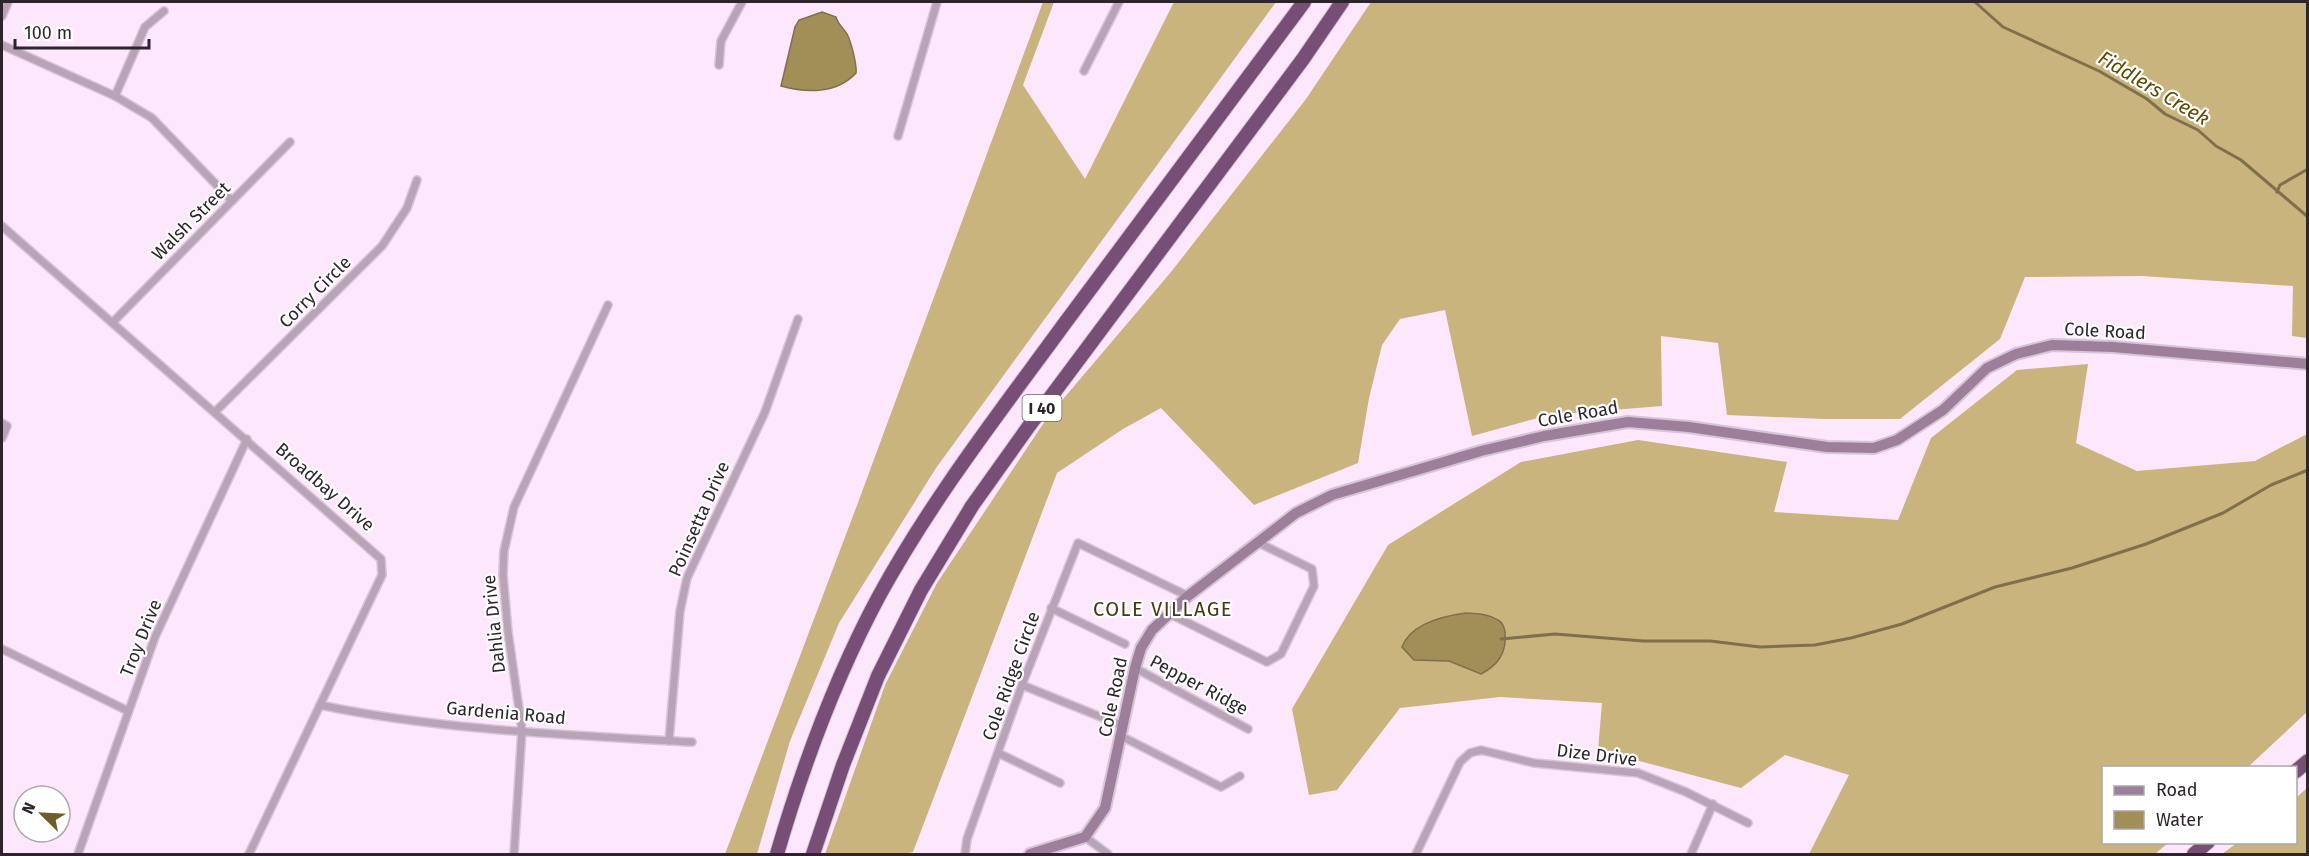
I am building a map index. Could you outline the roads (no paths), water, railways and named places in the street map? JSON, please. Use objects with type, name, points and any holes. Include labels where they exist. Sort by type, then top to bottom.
[{"type":"highway","name":"I 40","points":[[777,855],[799,780],[835,686],[879,596],[931,509],[991,424],[1304,2]]},
{"type":"highway","name":"I 40","points":[[813,855],[843,765],[878,676],[921,590],[967,515],[1036,417],[1303,59],[1342,2]]},
{"type":"highway","points":[[2194,855],[2207,844]]},
{"type":"street","points":[[2,16],[8,2]]},
{"type":"street","points":[[719,65],[721,41],[742,2]]},
{"type":"street","points":[[898,136],[937,2]]},
{"type":"street","points":[[1084,71],[1119,2]]},
{"type":"street","points":[[115,96],[145,27],[164,11]]},
{"type":"street","points":[[2,45],[115,96],[152,118],[232,201]]},
{"type":"street","name":"Walsh Street","points":[[113,322],[290,142]]},
{"type":"street","name":"Corry Circle","points":[[215,412],[382,246],[404,214],[417,180]]},
{"type":"street","name":"Broadbay Drive","points":[[2,226],[381,559],[382,575],[249,855]]},
{"type":"street","name":"Dahlia Drive","points":[[514,855],[522,730],[508,632],[503,575],[504,551],[518,498],[608,304]]},
{"type":"street","name":"Poinsetta Drive","points":[[669,741],[680,611],[687,578],[765,412],[798,319]]},
{"type":"street","name":"Cole Road","points":[[1085,837],[1105,808],[1135,668],[1141,648],[1152,630],[1188,596],[1261,544],[1296,513],[1332,495],[1481,451],[1604,425],[1648,423],[1827,447],[1874,448],[1897,440],[1942,410],[1987,368],[2016,354],[2052,345],[2113,347],[2307,364]]},
{"type":"street","points":[[2,438],[4,424]]},
{"type":"street","name":"Troy Drive","points":[[78,855],[155,637],[247,439]]},
{"type":"street","name":"Cole Ridge Circle","points":[[965,855],[967,839],[1022,686],[1078,543],[1188,596]]},
{"type":"street","points":[[1170,614],[1267,662],[1281,654],[1314,586],[1312,569],[1261,544]]},
{"type":"street","name":"Cole Ridge Circle","points":[[1051,608],[1125,644]]},
{"type":"street","points":[[2,649],[128,711]]},
{"type":"street","name":"Pepper Ridge","points":[[1135,668],[1248,729]]},
{"type":"street","points":[[1022,686],[1121,729],[1221,787],[1240,776]]},
{"type":"street","name":"Gardenia Road","points":[[320,705],[364,714],[522,730],[692,742]]},
{"type":"street","name":"Dize Drive","points":[[1416,855],[1460,762],[1470,753],[1481,750],[1534,763],[1638,773],[1713,804],[1748,823]]},
{"type":"street","points":[[998,753],[1060,783]]},
{"type":"street","points":[[1691,855],[1713,804]]},
{"type":"street","points":[[1030,855],[1085,837],[1108,855]]},
{"type":"water","points":[[822,12],[836,17],[847,34],[856,73],[840,85],[821,90],[801,90],[781,86],[795,27],[799,20]]},
{"type":"water","points":[[1466,613],[1495,618],[1501,622],[1505,630],[1503,652],[1500,658],[1481,674],[1449,661],[1414,660],[1402,647],[1406,639],[1420,626],[1448,616]]},
{"type":"waterway","name":"Fiddlers Creek","points":[[1975,2],[2003,27],[2099,71],[2147,99],[2165,114],[2198,130],[2216,146],[2241,160],[2308,217]]},
{"type":"waterway","points":[[2277,192],[2280,185],[2308,169]]},
{"type":"waterway","points":[[1501,639],[1555,634],[1643,641],[1710,641],[1760,647],[1815,645],[1851,638],[1902,624],[1995,587],[2072,568],[2146,544],[2223,513],[2271,485],[2308,470]]},
{"type":"district","name":"COLE VILLAGE","points":[[1163,609]]}]
